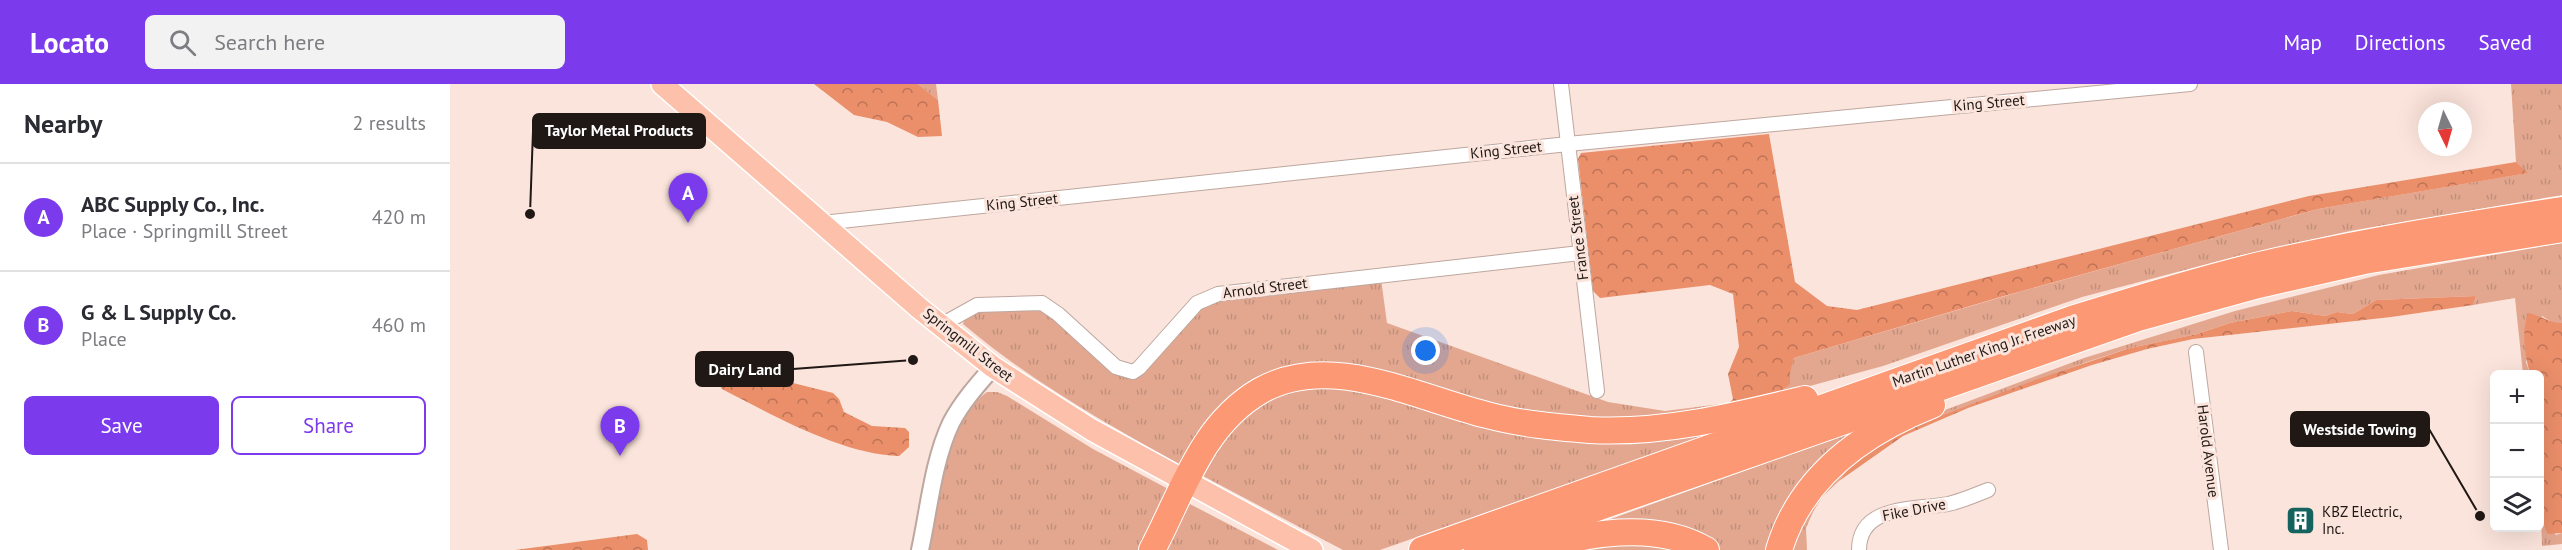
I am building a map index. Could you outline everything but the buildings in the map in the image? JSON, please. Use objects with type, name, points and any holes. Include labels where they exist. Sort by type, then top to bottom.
[{"type":"highway","name":"Martin Luther King Jr. Freeway","points":[[1425,549],[2061,323],[2134,300],[2306,255],[2412,234],[2562,210]]},
{"type":"highway","name":"Martin Luther King Jr. Freeway","points":[[1477,550],[2106,328],[2258,285],[2364,261],[2562,229]]},
{"type":"highway","points":[[1779,550],[1791,520],[1814,485],[1844,453],[1892,423],[1970,391],[2125,334],[2318,280],[2364,261]]},
{"type":"highway","points":[[1152,550],[1214,432],[1240,404],[1260,391],[1284,380],[1309,374],[1349,376],[1488,416],[1527,423],[1593,430],[1648,428],[1731,416],[1824,395],[2082,306],[2134,300]]},
{"type":"highway","points":[[1524,550],[1577,539],[1630,533],[1672,536],[1706,550]]},
{"type":"main road","name":"Springmill Street","points":[[662,84],[940,325],[993,367],[1092,430],[1312,550]]},
{"type":"street","name":"France Street","points":[[1561,84],[1597,391]]},
{"type":"street","name":"King Street","points":[[822,224],[1568,144],[2190,84]]},
{"type":"street","name":"Arnold Street","points":[[940,325],[977,305],[1042,303],[1058,314],[1116,367],[1133,372],[1197,303],[1218,294],[1580,253]]},
{"type":"street","name":"Harold Avenue","points":[[2196,352],[2221,550]]},
{"type":"street","points":[[920,550],[938,465],[951,424],[964,402],[993,367]]},
{"type":"street","name":"Fike Drive","points":[[1859,550],[1861,535],[1874,518],[1887,513],[1950,503],[1988,490]]},
{"type":"green space","points":[[814,84],[918,84],[938,100],[942,136],[918,137],[887,122],[854,115]]},
{"type":"green space","points":[[918,84],[936,84],[938,100]]},
{"type":"green space","points":[[2511,84],[2562,84],[2562,195],[2350,231],[2238,256],[2082,297],[1883,366],[1759,400],[1785,388],[1794,358],[2019,292],[2318,209],[2527,173],[2516,162]]},
{"type":"green space","points":[[1769,134],[1795,282],[1827,306],[1857,310],[2309,196],[2516,162],[2528,173],[2318,209],[2004,296],[1794,358],[1790,384],[1784,389],[1770,396],[1731,407],[1729,403],[1733,399],[1728,374],[1739,347],[1733,294],[1710,285],[1600,298],[1593,291],[1578,159],[1581,153]]},
{"type":"green space","points":[[2562,243],[2562,323],[2553,323],[2542,316],[2526,362],[2529,370],[2523,370],[2515,298],[2473,305],[2476,296],[2376,300],[2353,314],[2337,312],[2325,316],[2292,311],[2230,323],[2197,334],[2130,348],[1924,422],[1851,465],[1839,481],[1822,497],[1813,512],[1806,528],[1807,550],[1786,550],[1826,480],[1921,419],[2084,358],[2235,311],[2379,275]]},
{"type":"green space","points":[[1381,279],[1387,323],[1608,402],[1665,411],[1729,403],[1731,407],[1593,423],[1293,369],[1182,466],[1042,383],[963,324],[966,315],[970,312],[1044,307],[1109,370],[1129,377],[1142,374],[1200,308],[1222,298]]},
{"type":"green space","points":[[2476,296],[2473,305],[2391,317],[2193,339],[2147,349],[2092,365],[1968,408],[1903,436],[1839,481],[1851,465],[1884,441],[1924,422],[2035,380],[2130,348],[2197,334],[2230,323],[2292,311],[2325,316],[2337,312],[2353,314],[2376,300]]},
{"type":"green space","points":[[2528,313],[2562,323],[2562,533],[2548,534],[2545,528],[2544,370],[2529,370],[2524,336]]},
{"type":"green space","points":[[737,356],[769,377],[833,393],[839,399],[844,412],[872,426],[905,428],[909,432],[909,447],[899,456],[877,454],[831,441],[722,389],[716,379],[724,363]]},
{"type":"green space","points":[[1341,382],[1493,424],[1733,426],[1380,550],[1343,550],[1201,475],[1225,431],[1279,390]]},
{"type":"green space","points":[[987,392],[997,392],[1007,396],[1093,449],[1172,491],[1144,550],[929,550],[940,487],[952,443],[972,405]]},
{"type":"green space","points":[[1861,429],[1772,550],[1718,550],[1580,530]]},
{"type":"green space","points":[[1188,503],[1278,550],[1161,550]]},
{"type":"green space","points":[[2544,521],[2556,535],[2562,533],[2562,544],[2542,546]]},
{"type":"green space","points":[[637,534],[647,540],[648,550],[515,550]]},
{"type":"green space","points":[[1618,540],[1691,550],[1570,550]]},
{"type":"place","name":"Taylor Metal Products","points":[[530,214]]},
{"type":"place","name":"ABC Supply Co., Inc.","points":[[688,223]]},
{"type":"place","name":"Dairy Land","points":[[913,360]]},
{"type":"place","name":"G & L Supply Co.","points":[[620,456]]},
{"type":"place","name":"Westside Towing","points":[[2480,516]]},
{"type":"place","name":"KBZ Electric, Inc.","points":[[2301,521]]}]
